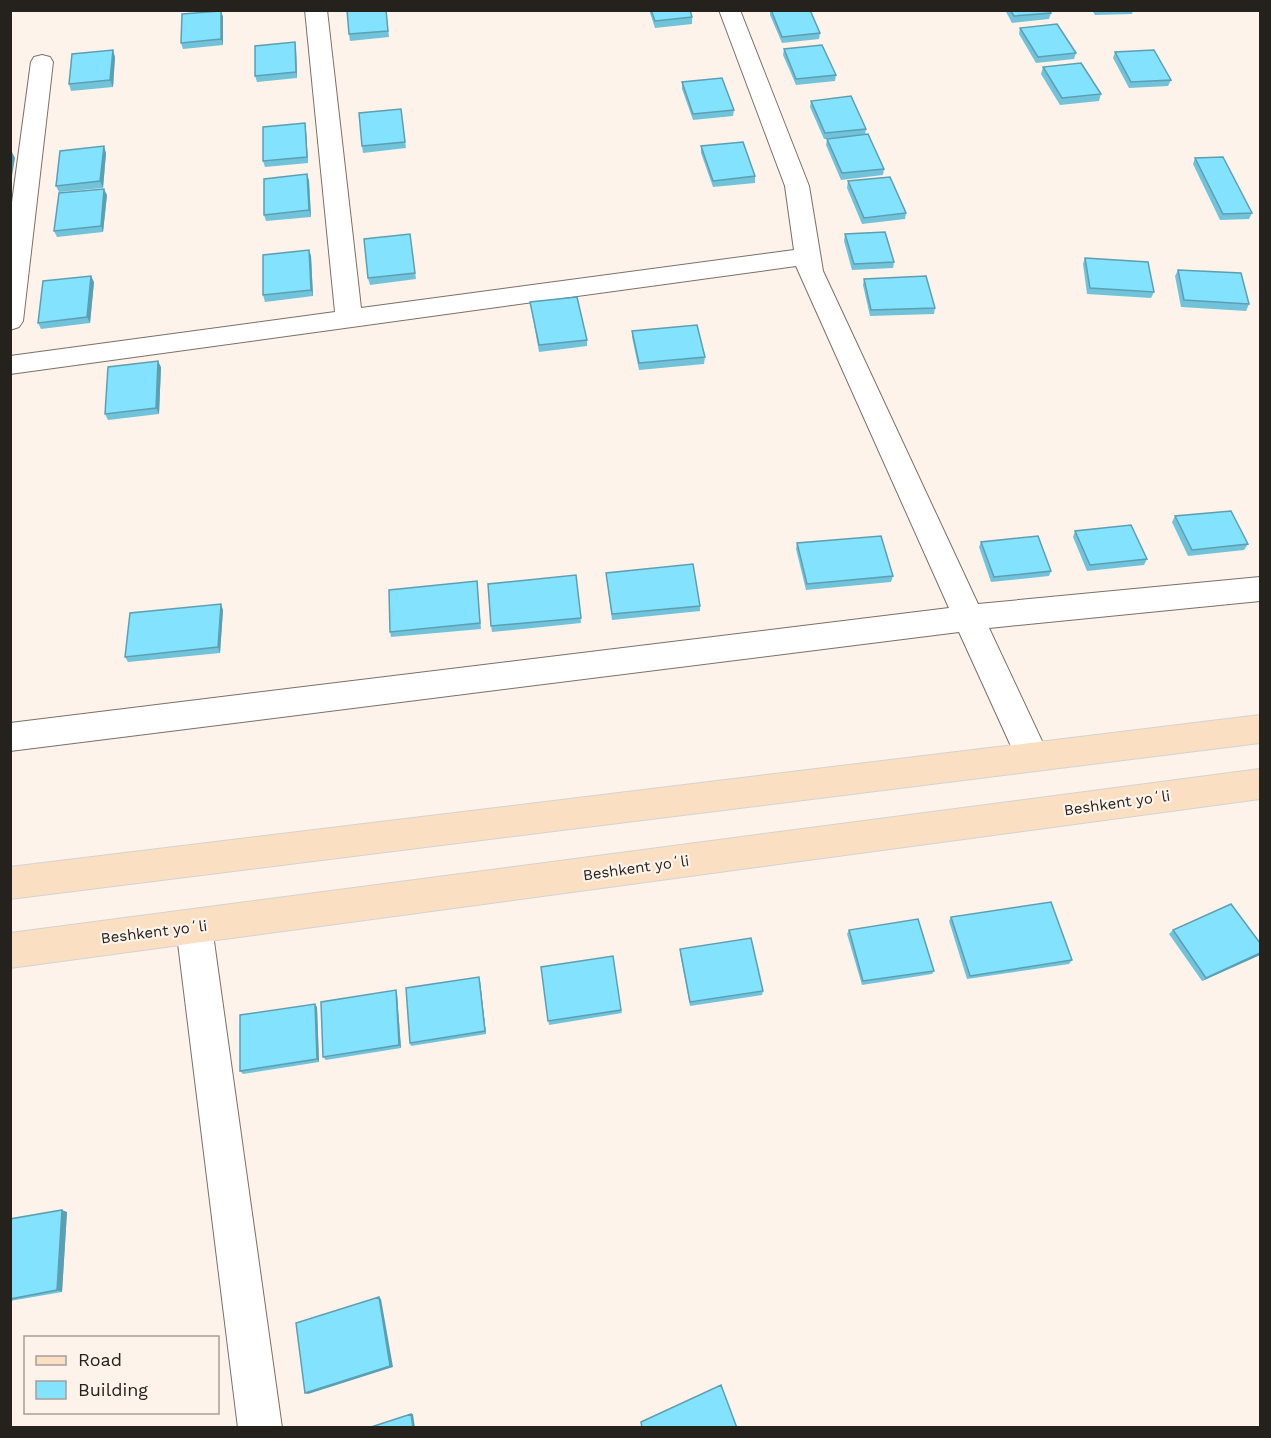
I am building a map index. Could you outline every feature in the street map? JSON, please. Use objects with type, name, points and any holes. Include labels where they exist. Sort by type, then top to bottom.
[{"type":"main road","points":[[10,884],[1260,729]]},
{"type":"main road","name":"Beshkent yoʻli","points":[[10,951],[1260,784]]},
{"type":"street","points":[[316,10],[350,317]]},
{"type":"street","points":[[729,10],[797,186],[810,271],[1032,756]]},
{"type":"street","points":[[10,321],[42,62]]},
{"type":"street","points":[[10,365],[808,256]]},
{"type":"street","points":[[10,736],[968,618],[1260,589]]},
{"type":"street","points":[[194,927],[260,1428]]},
{"type":"building","points":[[347,10],[386,10],[388,31],[349,34]]},
{"type":"building","points":[[651,10],[690,10],[692,17],[655,21]]},
{"type":"building","points":[[771,10],[810,10],[820,33],[782,37]]},
{"type":"building","points":[[1010,10],[1049,10],[1051,13],[1014,16]]},
{"type":"building","points":[[221,11],[221,39],[181,43],[182,14]]},
{"type":"building","points":[[1057,24],[1076,53],[1038,57],[1020,28]]},
{"type":"building","points":[[295,42],[296,72],[255,76],[255,46]]},
{"type":"building","points":[[822,45],[836,75],[796,79],[784,49]]},
{"type":"building","points":[[113,50],[110,80],[69,84],[72,54]]},
{"type":"building","points":[[1154,50],[1171,80],[1131,82],[1115,52]]},
{"type":"building","points":[[1081,63],[1101,94],[1062,98],[1043,67]]},
{"type":"building","points":[[722,78],[734,110],[693,114],[682,82]]},
{"type":"building","points":[[851,96],[866,129],[825,133],[811,101]]},
{"type":"building","points":[[401,109],[405,142],[362,146],[359,113]]},
{"type":"building","points":[[305,123],[307,157],[263,161],[263,127]]},
{"type":"building","points":[[868,134],[884,169],[842,173],[827,139]]},
{"type":"building","points":[[743,142],[755,176],[713,181],[701,146]]},
{"type":"building","points":[[104,146],[100,181],[56,186],[60,151]]},
{"type":"building","points":[[1223,157],[1252,213],[1223,214],[1195,158]]},
{"type":"building","points":[[307,174],[309,210],[264,215],[264,179]]},
{"type":"building","points":[[890,177],[906,213],[864,218],[848,181]]},
{"type":"building","points":[[104,189],[101,226],[54,231],[59,193]]},
{"type":"building","points":[[885,232],[894,262],[854,264],[845,234]]},
{"type":"building","points":[[410,234],[415,273],[368,278],[364,239]]},
{"type":"building","points":[[309,250],[311,290],[263,295],[263,255]]},
{"type":"building","points":[[1085,258],[1148,262],[1154,292],[1090,288]]},
{"type":"building","points":[[1178,270],[1241,273],[1249,304],[1184,300]]},
{"type":"building","points":[[91,276],[87,317],[38,323],[43,281]]},
{"type":"building","points":[[926,276],[935,308],[871,310],[864,279]]},
{"type":"building","points":[[577,297],[587,340],[539,345],[530,302]]},
{"type":"building","points":[[697,325],[705,357],[639,363],[632,331]]},
{"type":"building","points":[[158,361],[156,408],[105,414],[108,367]]},
{"type":"building","points":[[1231,511],[1248,544],[1192,550],[1175,516]]},
{"type":"building","points":[[1131,525],[1147,559],[1090,565],[1075,531]]},
{"type":"building","points":[[881,536],[893,576],[807,584],[797,543]]},
{"type":"building","points":[[1038,536],[1051,571],[994,577],[981,542]]},
{"type":"building","points":[[693,564],[700,606],[612,614],[606,573]]},
{"type":"building","points":[[576,575],[581,618],[491,626],[488,584]]},
{"type":"building","points":[[477,581],[480,623],[390,632],[389,590]]},
{"type":"building","points":[[221,604],[218,647],[125,657],[130,613]]},
{"type":"building","points":[[1051,902],[1072,960],[970,976],[951,917]]},
{"type":"building","points":[[1231,904],[1260,943],[1260,953],[1206,978],[1173,930]]},
{"type":"building","points":[[918,919],[934,971],[863,981],[849,930]]},
{"type":"building","points":[[751,938],[763,991],[690,1002],[680,949]]},
{"type":"building","points":[[613,956],[621,1010],[548,1021],[541,967]]},
{"type":"building","points":[[479,977],[485,1031],[410,1043],[406,988]]},
{"type":"building","points":[[396,990],[399,1045],[323,1057],[321,1002]]},
{"type":"building","points":[[315,1004],[317,1059],[240,1071],[240,1015]]},
{"type":"building","points":[[62,1210],[57,1290],[10,1299],[10,1219]]},
{"type":"building","points":[[379,1297],[390,1366],[305,1393],[296,1323]]},
{"type":"building","points":[[721,1385],[737,1428],[642,1428],[641,1422]]},
{"type":"building","points":[[411,1414],[413,1428],[368,1428]]}]
